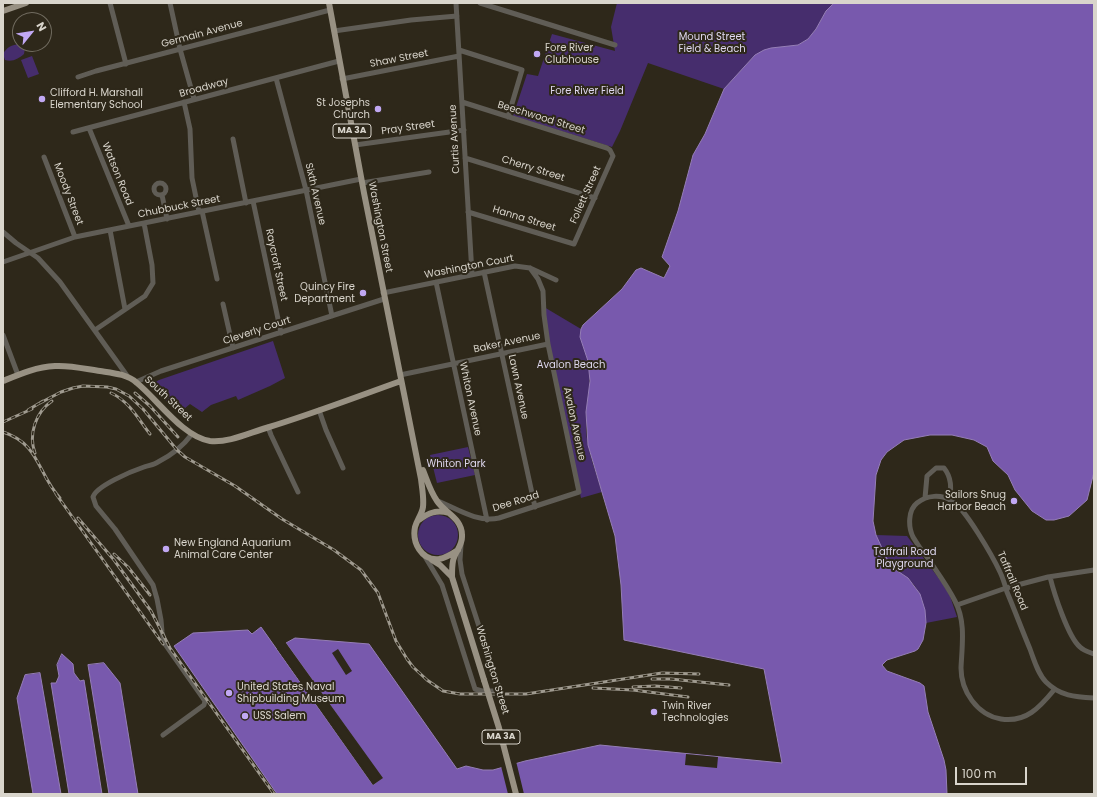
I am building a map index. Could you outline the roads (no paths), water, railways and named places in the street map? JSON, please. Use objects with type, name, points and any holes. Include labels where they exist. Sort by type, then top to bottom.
[{"type":"main road","points":[[3,11],[26,3]]},
{"type":"main road","name":"Washington Street","points":[[330,6],[342,79],[384,296],[400,378],[417,453],[424,500],[419,520]]},
{"type":"main road","points":[[3,381],[30,370],[56,366],[84,369],[128,377]]},
{"type":"main road","name":"South Street","points":[[128,377],[136,382],[178,423],[192,434],[210,441],[225,440],[268,427],[319,410],[400,378]]},
{"type":"main road","name":"Washington Street","points":[[417,453],[429,486],[437,501],[449,513]]},
{"type":"main road","points":[[419,520],[426,515],[435,512],[449,513]]},
{"type":"main road","name":"MA 3A","points":[[449,513],[457,520],[460,526],[462,537],[460,547]]},
{"type":"main road","name":"MA 3A","points":[[419,520],[415,527],[416,542],[419,550],[426,556]]},
{"type":"main road","points":[[426,556],[436,559],[446,557],[460,547]]},
{"type":"main road","name":"Washington Street","points":[[460,547],[453,561],[452,577],[499,728],[516,794]]},
{"type":"main road","name":"Washington Street","points":[[426,556],[440,565],[452,577]]},
{"type":"street","points":[[110,3],[126,64]]},
{"type":"street","points":[[170,3],[180,49],[194,99]]},
{"type":"street","name":"Curtis Avenue","points":[[456,3],[472,274]]},
{"type":"street","points":[[480,3],[615,45]]},
{"type":"street","name":"Germain Avenue","points":[[78,77],[330,6]]},
{"type":"street","points":[[334,31],[411,20],[457,16]]},
{"type":"street","points":[[459,50],[522,70],[508,117]]},
{"type":"street","name":"Shaw Street","points":[[342,79],[459,56]]},
{"type":"street","name":"Broadway","points":[[73,132],[339,61]]},
{"type":"street","name":"Sixth Avenue","points":[[276,78],[306,190],[332,316]]},
{"type":"street","points":[[184,102],[190,130],[192,178],[217,279]]},
{"type":"street","name":"Beechwood Street","points":[[462,102],[607,148],[612,152]]},
{"type":"street","name":"Watson Road","points":[[88,128],[129,226]]},
{"type":"street","name":"Pray Street","points":[[355,145],[464,130]]},
{"type":"street","points":[[233,139],[246,203]]},
{"type":"street","name":"Follett Street","points":[[574,244],[612,160],[612,152]]},
{"type":"street","name":"Moody Street","points":[[44,157],[75,237]]},
{"type":"street","name":"Cherry Street","points":[[465,158],[594,198]]},
{"type":"street","name":"Chubbuck Street","points":[[3,262],[75,237],[306,190],[429,172]]},
{"type":"street","points":[[162,194],[167,219]]},
{"type":"street","name":"Raycroft Street","points":[[253,201],[281,333]]},
{"type":"street","name":"Hanna Street","points":[[468,212],[574,244]]},
{"type":"street","points":[[95,330],[145,296],[153,283],[152,265],[144,223]]},
{"type":"street","points":[[110,230],[126,308]]},
{"type":"street","name":"South Street","points":[[3,232],[43,264],[60,282],[128,377]]},
{"type":"street","name":"Washington Court","points":[[384,296],[436,282],[515,266],[530,268],[556,280]]},
{"type":"street","name":"Avalon Avenue","points":[[530,268],[538,279],[543,291],[544,315],[548,344],[579,492]]},
{"type":"street","name":"Lawn Avenue","points":[[484,272],[535,507]]},
{"type":"street","name":"Whiton Avenue","points":[[436,282],[486,520]]},
{"type":"street","name":"Cleverly Court","points":[[136,382],[161,371],[332,316],[384,296]]},
{"type":"street","points":[[222,304],[233,348]]},
{"type":"street","points":[[3,335],[18,375]]},
{"type":"street","name":"Baker Avenue","points":[[400,378],[453,364],[548,344]]},
{"type":"street","points":[[319,410],[343,468]]},
{"type":"street","points":[[268,427],[277,450],[298,492]]},
{"type":"street","points":[[163,735],[204,705],[205,701],[166,644],[162,632],[158,599],[153,585],[115,529],[96,506],[93,497],[95,492],[119,477],[166,458],[177,450],[192,434]]},
{"type":"street","points":[[925,498],[927,476],[936,468],[944,468],[951,480],[950,500],[932,496],[925,498],[916,504],[909,523],[912,536],[948,586],[958,605],[963,631],[962,679],[970,699],[977,708],[996,718],[1015,719],[1033,713],[1054,690],[1067,696],[1094,698]]},
{"type":"street","name":"Dee Road","points":[[437,501],[486,520],[499,518],[579,492]]},
{"type":"street","name":"Taffrail Road","points":[[950,500],[953,501],[966,516],[984,542],[1000,572],[1040,672],[1045,681],[1054,690]]},
{"type":"street","points":[[426,556],[442,585],[475,689],[482,691],[500,691],[462,574],[460,547]]},
{"type":"street","points":[[958,605],[1006,588],[1050,577],[1094,570]]},
{"type":"street","points":[[1050,577],[1056,600],[1074,640],[1080,647],[1094,654]]},
{"type":"railway","points":[[40,403],[61,392],[83,386],[107,387],[116,389],[129,396],[143,409],[177,450],[185,457],[235,486],[282,519],[334,550],[361,570],[378,593],[396,641],[407,659],[427,680],[443,691],[460,694],[526,694],[662,673],[699,674]]},
{"type":"railway","points":[[111,393],[117,396],[128,406],[150,434]]},
{"type":"railway","points":[[135,393],[150,406],[178,437]]},
{"type":"railway","points":[[28,410],[43,401]]},
{"type":"railway","points":[[35,453],[32,438],[35,424],[42,411],[52,401]]},
{"type":"railway","points":[[3,422],[32,409]]},
{"type":"railway","points":[[3,432],[15,437],[31,452],[52,488],[60,498]]},
{"type":"railway","points":[[56,494],[163,644]]},
{"type":"railway","points":[[78,518],[114,560],[151,611],[170,648],[274,794]]},
{"type":"railway","points":[[114,554],[128,567],[150,595]]},
{"type":"railway","points":[[652,679],[671,679],[729,685]]},
{"type":"railway","points":[[633,687],[655,686],[681,688]]},
{"type":"railway","points":[[593,688],[633,690],[688,697]]},
{"type":"place","name":"Fore River Clubhouse","points":[[537,54]]},
{"type":"place","name":"Clifford H. Marshall Elementary School","points":[[42,99]]},
{"type":"place","name":"St Josephs Church","points":[[378,109]]},
{"type":"place","name":"Quincy Fire Department","points":[[363,293]]},
{"type":"place","name":"Sailors Snug Harbor Beach","points":[[1014,501]]},
{"type":"place","name":"New England Aquarium Animal Care Center","points":[[166,549]]},
{"type":"place","name":"United States Naval Shipbuilding Museum","points":[[229,693]]},
{"type":"place","name":"Twin River Technologies","points":[[654,712]]},
{"type":"place","name":"USS Salem","points":[[245,716]]},
{"type":"park label","name":"Mound Street Field & Beach","points":[[712,42]]},
{"type":"park label","name":"Fore River Field","points":[[587,91]]},
{"type":"park label","name":"Avalon Beach","points":[[571,365]]},
{"type":"park label","name":"Whiton Park","points":[[456,464]]},
{"type":"park label","name":"Taffrail Road Playground","points":[[905,558]]}]
